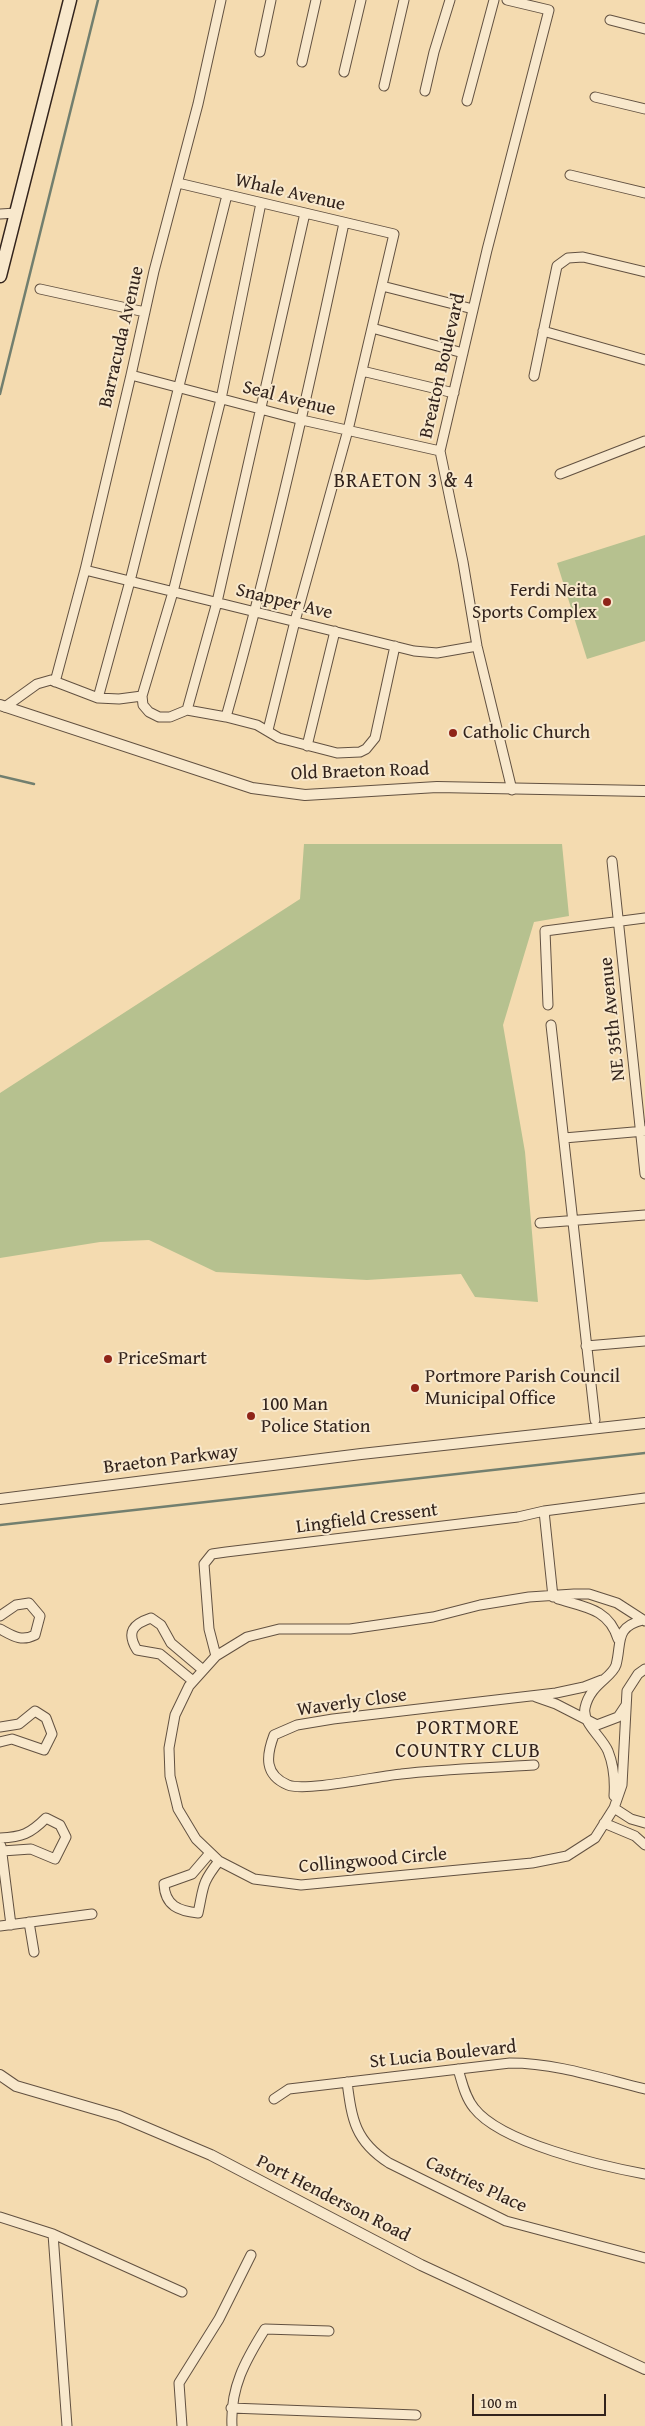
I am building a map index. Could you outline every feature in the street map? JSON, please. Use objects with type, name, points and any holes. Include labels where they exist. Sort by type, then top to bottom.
[{"type":"main road","points":[[0,276],[70,0]]},
{"type":"street","name":"Barracuda Avenue","points":[[56,682],[132,376],[164,228],[178,183],[222,0]]},
{"type":"street","points":[[260,52],[271,0]]},
{"type":"street","points":[[302,62],[316,0]]},
{"type":"street","points":[[344,72],[361,0]]},
{"type":"street","points":[[384,86],[404,0]]},
{"type":"street","points":[[425,91],[434,52],[450,0]]},
{"type":"street","points":[[466,101],[494,0]]},
{"type":"street","points":[[507,0],[525,2]]},
{"type":"street","name":"Breaton Boulevard","points":[[512,790],[477,646],[463,562],[440,451],[473,309],[549,10],[525,2]]},
{"type":"street","points":[[610,20],[645,29]]},
{"type":"street","points":[[595,97],[645,109]]},
{"type":"street","points":[[570,174],[645,192]]},
{"type":"street","name":"Whale Avenue","points":[[178,183],[394,234],[382,286]]},
{"type":"street","points":[[98,698],[130,581],[227,195]]},
{"type":"street","points":[[261,203],[221,399],[173,592],[142,696],[143,705],[149,712],[160,717],[170,717],[187,710],[226,717],[268,730],[279,738],[337,753],[352,754],[360,752],[371,744],[378,729],[395,646]]},
{"type":"street","points":[[0,214],[16,213]]},
{"type":"street","points":[[187,710],[217,602],[305,213]]},
{"type":"street","points":[[226,717],[256,612],[302,420],[344,223]]},
{"type":"street","points":[[534,376],[553,276],[557,266],[568,258],[583,257],[645,272]]},
{"type":"street","points":[[268,730],[295,621],[348,430],[382,286],[473,309]]},
{"type":"street","points":[[40,289],[145,312]]},
{"type":"street","points":[[372,328],[463,353]]},
{"type":"street","points":[[543,331],[645,360]]},
{"type":"street","points":[[362,371],[454,393]]},
{"type":"street","name":"Seal Avenue","points":[[132,376],[302,420],[440,451]]},
{"type":"street","points":[[560,474],[645,442]]},
{"type":"street","name":"Snapper Ave","points":[[85,570],[414,651],[437,653],[477,646]]},
{"type":"street","points":[[307,746],[335,631]]},
{"type":"street","points":[[2,706],[37,684],[56,682],[98,698],[119,699],[142,696]]},
{"type":"street","name":"Old Braeton Road","points":[[2,706],[252,788],[304,796],[438,787],[512,790],[645,791]]},
{"type":"street","name":"NE 35th Avenue","points":[[612,862],[643,1131],[645,1174]]},
{"type":"street","points":[[548,1004],[545,931],[645,918]]},
{"type":"street","points":[[551,1025],[595,1420]]},
{"type":"street","points":[[564,1138],[643,1131]]},
{"type":"street","points":[[540,1223],[645,1215]]},
{"type":"street","points":[[586,1346],[645,1341]]},
{"type":"street","name":"Braeton Parkway","points":[[0,1500],[351,1455],[645,1423]]},
{"type":"street","name":"Lingfield Cressent","points":[[216,1656],[209,1629],[204,1583],[204,1564],[212,1554],[518,1517],[544,1511],[645,1498]]},
{"type":"street","points":[[544,1511],[553,1597]]},
{"type":"street","name":"Collingwood Circle","points":[[644,1621],[618,1603],[589,1594],[529,1597],[480,1605],[433,1617],[350,1629],[279,1629],[246,1637],[216,1656],[203,1670],[193,1681],[175,1715],[169,1748],[170,1776],[178,1809],[196,1839],[219,1861],[254,1879],[282,1883],[301,1885],[365,1880],[532,1863],[567,1856],[595,1838],[614,1808],[622,1785],[627,1691],[642,1672],[645,1661]]},
{"type":"street","name":"Collingwood Circle","points":[[553,1597],[579,1605],[606,1617],[615,1630],[618,1639]]},
{"type":"street","points":[[0,1616],[16,1605],[29,1603],[40,1616],[35,1635],[26,1639],[15,1638],[0,1630]]},
{"type":"street","points":[[193,1681],[160,1654],[137,1650],[133,1643],[132,1632],[137,1623],[151,1618],[160,1625],[172,1643],[203,1670]]},
{"type":"street","points":[[644,1621],[632,1623],[618,1639],[616,1666],[589,1694],[585,1710],[586,1720],[602,1739],[611,1758],[615,1780],[614,1808],[631,1819],[645,1823]]},
{"type":"street","name":"Waverly Close","points":[[534,1765],[401,1774],[324,1785],[290,1787],[277,1780],[270,1768],[267,1752],[274,1735],[297,1725],[333,1719],[534,1696],[584,1688],[602,1680]]},
{"type":"street","name":"Waverly Close","points":[[534,1696],[556,1704],[586,1720]]},
{"type":"street","name":"Collingwood Circle","points":[[586,1720],[597,1725],[610,1721],[618,1717],[626,1704]]},
{"type":"street","points":[[0,1727],[19,1724],[35,1711],[46,1718],[52,1734],[44,1750],[12,1740],[0,1742]]},
{"type":"street","points":[[2,1851],[31,1849],[55,1859],[66,1837],[60,1825],[46,1818],[34,1830],[21,1837],[0,1838],[11,1925]]},
{"type":"street","points":[[604,1823],[635,1836],[645,1845]]},
{"type":"street","points":[[210,1853],[192,1874],[164,1884],[164,1894],[171,1906],[198,1913],[201,1890],[207,1876],[219,1861]]},
{"type":"street","points":[[0,1926],[92,1914]]},
{"type":"street","points":[[29,1922],[34,1952]]},
{"type":"street","name":"St Lucia Boulevard","points":[[274,2099],[289,2089],[510,2062],[536,2063],[645,2089]]},
{"type":"street","points":[[458,2069],[467,2097],[474,2108],[486,2120],[527,2142],[547,2150],[645,2174]]},
{"type":"street","name":"Port Henderson Road","points":[[0,2075],[16,2086],[119,2116],[211,2155],[421,2265],[645,2369]]},
{"type":"street","name":"Castries Place","points":[[347,2082],[352,2116],[363,2142],[373,2152],[389,2162],[506,2221],[645,2258]]},
{"type":"street","points":[[0,2217],[53,2234],[182,2292]]},
{"type":"street","points":[[53,2234],[67,2426]]},
{"type":"street","points":[[182,2426],[179,2383],[220,2319],[251,2255]]},
{"type":"street","points":[[232,2426],[231,2408],[243,2365],[264,2329],[329,2331]]},
{"type":"street","points":[[231,2408],[416,2415]]},
{"type":"green space","name":"Ferdi Neita Sports Complex","points":[[645,535],[645,641],[587,659],[557,563]]},
{"type":"green space","points":[[304,844],[562,844],[569,916],[534,922],[503,1025],[525,1152],[538,1302],[475,1297],[461,1274],[367,1280],[216,1272],[149,1240],[100,1242],[0,1258],[0,1093],[300,899]]},
{"type":"waterway","points":[[0,394],[98,0]]},
{"type":"waterway","points":[[0,776],[34,784]]},
{"type":"waterway","points":[[0,1525],[645,1453]]},
{"type":"place","name":"Ferdi Neita Sports Complex","points":[[607,602]]},
{"type":"place","name":"Catholic Church","points":[[453,733]]},
{"type":"place","name":"PriceSmart","points":[[108,1359]]},
{"type":"place","name":"Portmore Parish Council Municipal Office","points":[[415,1388]]},
{"type":"place","name":"100 Man Police Station","points":[[251,1416]]},
{"type":"district","name":"BRAETON 3 & 4","points":[[404,482]]},
{"type":"district","name":"PORTMORE COUNTRY CLUB","points":[[468,1740]]}]
